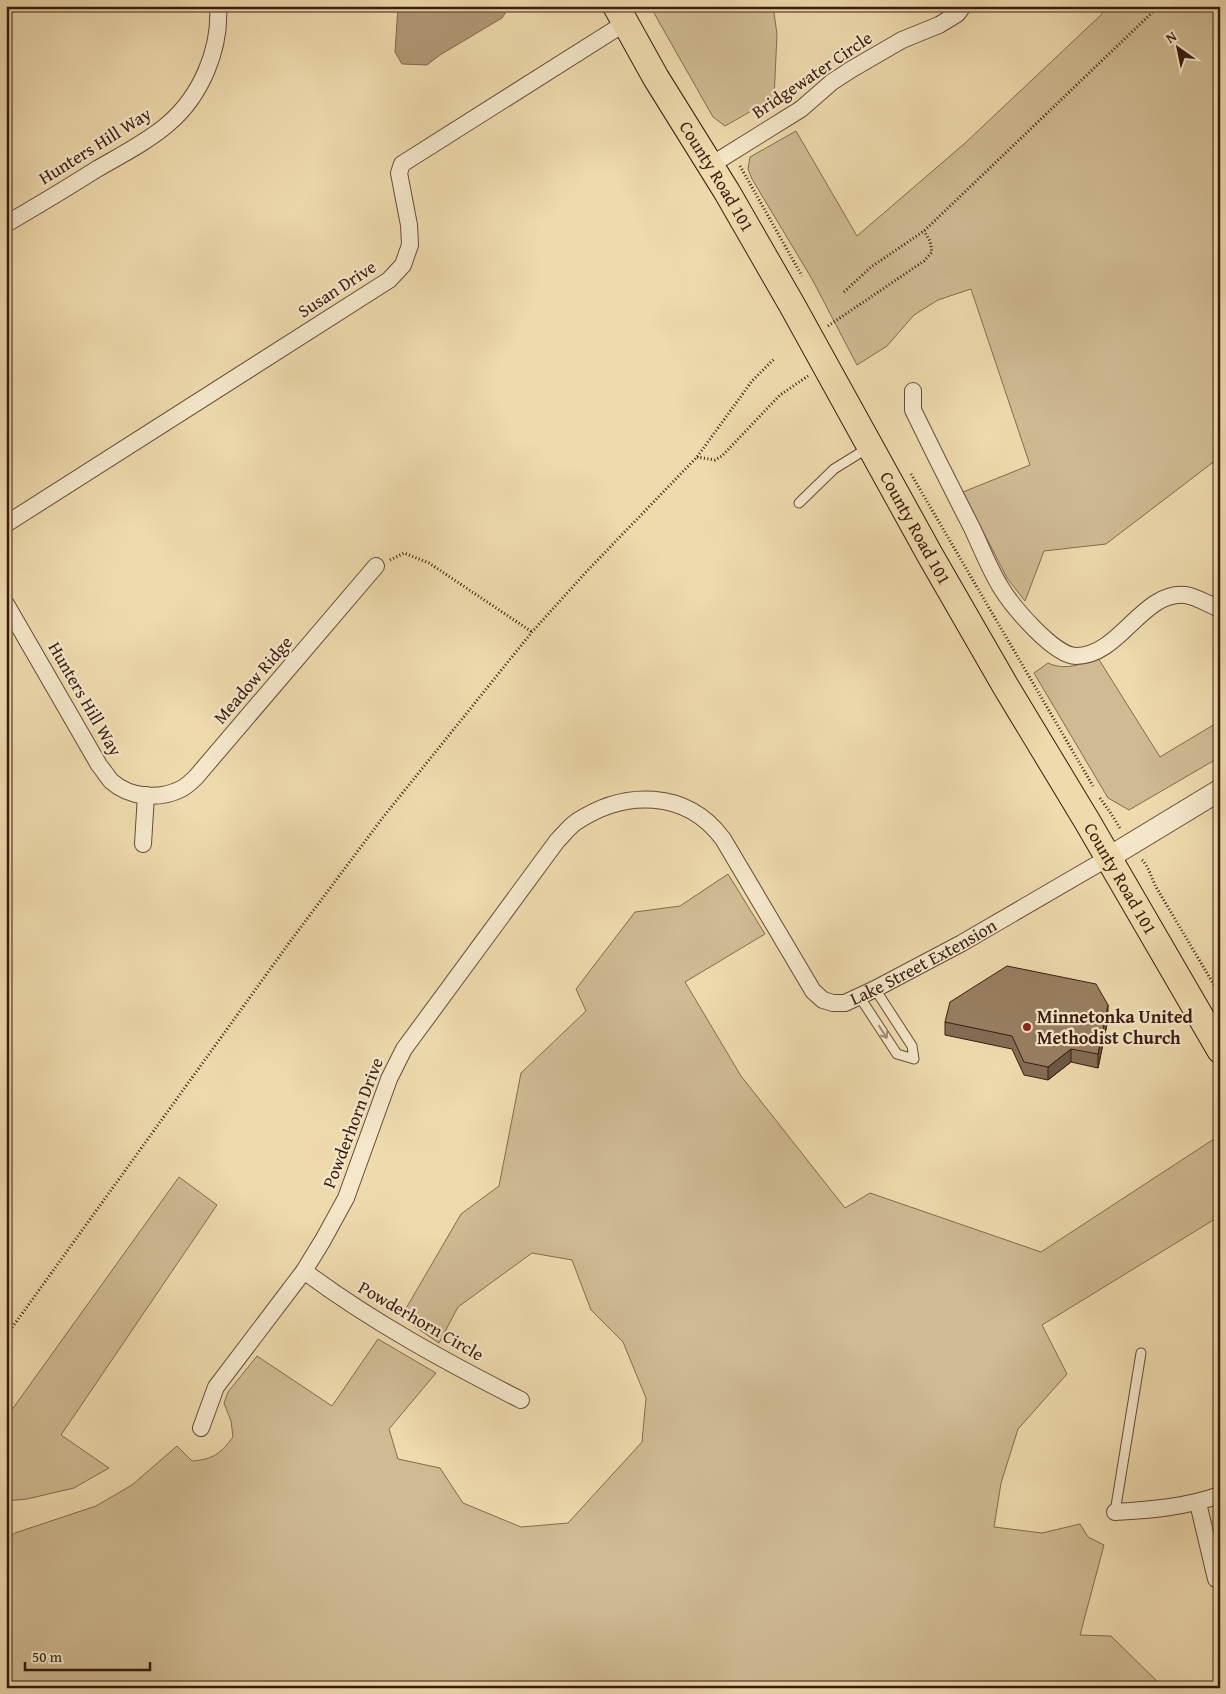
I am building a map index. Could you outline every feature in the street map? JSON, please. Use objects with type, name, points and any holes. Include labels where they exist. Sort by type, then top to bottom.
[{"type":"main road","name":"County Road 101","points":[[620,15],[792,305],[1006,688],[1119,851],[1220,1050]]},
{"type":"street","name":"Hunters Hill Way","points":[[6,224],[141,143],[168,124],[189,101],[205,74],[216,43],[218,6]]},
{"type":"street","name":"Bridgewater Circle","points":[[710,165],[801,109],[832,82],[852,69],[902,40],[939,25],[956,14],[963,6]]},
{"type":"street","name":"Susan Drive","points":[[6,524],[389,280],[403,265],[410,245],[409,225],[399,173],[402,164],[620,15]]},
{"type":"street","points":[[913,391],[913,410],[1000,587],[1031,626],[1065,653],[1076,656],[1089,654],[1106,646],[1158,602],[1170,595],[1187,595],[1220,609]]},
{"type":"street","name":"Meadow Ridge","points":[[146,795],[164,795],[183,788],[196,776],[376,566]]},
{"type":"street","name":"Hunters Hill Way","points":[[6,604],[99,765],[111,780],[127,791],[146,795]]},
{"type":"street","name":"Lake Street Extension","points":[[556,841],[581,819],[596,810],[619,803],[643,798],[652,799],[670,802],[694,812],[714,827],[723,839],[813,991],[823,1000],[833,1003],[845,1003],[962,943],[1220,790]]},
{"type":"street","points":[[143,844],[146,795]]},
{"type":"street","name":"Powderhorn Drive","points":[[201,1428],[216,1387],[304,1271],[346,1198],[389,1079],[404,1049],[556,841]]},
{"type":"street","name":"Powderhorn Circle","points":[[304,1271],[332,1292],[375,1319],[462,1370],[521,1400]]},
{"type":"street","points":[[1116,1512],[1148,1510],[1198,1503],[1220,1495]]},
{"type":"street","points":[[1198,1503],[1218,1579]]},
{"type":"lane","points":[[799,503],[834,469],[870,446]]},
{"type":"lane","points":[[859,996],[897,1054],[914,1059],[912,1046],[875,989]]},
{"type":"lane","points":[[1116,1512],[1141,1353]]},
{"type":"path","points":[[844,292],[871,267],[924,231],[1159,6]]},
{"type":"path","points":[[831,334],[828,326],[924,261],[932,252],[930,241],[924,231]]},
{"type":"path","points":[[6,1336],[289,943],[366,840],[532,632],[696,457],[752,381],[775,358]]},
{"type":"path","points":[[696,457],[715,460],[722,456],[780,395],[803,380]]},
{"type":"path","points":[[910,471],[1100,799],[1110,812],[1119,851],[1139,857],[1146,864],[1156,887],[1220,995]]},
{"type":"path","points":[[376,566],[404,553],[429,563],[532,632]]},
{"type":"shaded area","points":[[398,6],[510,6],[502,18],[440,55],[427,65],[402,64],[395,52]]},
{"type":"shaded area","points":[[650,6],[773,6],[777,34],[774,98],[725,126],[713,117]]},
{"type":"shaded area","points":[[1102,6],[1220,6],[1220,457],[1106,544],[1044,551],[1025,601],[1007,578],[963,492],[1030,465],[971,289],[938,300],[914,315],[887,346],[857,365],[812,279],[752,179],[748,169],[750,157],[796,131],[857,236],[964,144],[1102,14]]},
{"type":"shaded area","points":[[1098,658],[1160,757],[1220,721],[1220,757],[1129,810],[1108,798],[1034,673],[1048,663],[1067,667]]},
{"type":"shaded area","points":[[728,874],[765,934],[685,982],[741,1076],[845,1208],[870,1193],[1041,1252],[1220,1135],[1220,1216],[1042,1325],[1067,1374],[1018,1429],[1001,1483],[994,1527],[1042,1533],[1080,1524],[1088,1537],[1104,1545],[1080,1635],[1111,1636],[1164,1688],[6,1688],[6,1541],[15,1533],[96,1506],[132,1485],[177,1446],[192,1461],[216,1455],[233,1437],[231,1421],[224,1403],[228,1392],[257,1356],[332,1406],[378,1339],[436,1373],[389,1429],[398,1459],[440,1468],[463,1503],[521,1527],[568,1523],[642,1442],[646,1398],[623,1342],[591,1310],[572,1260],[532,1253],[458,1307],[439,1343],[401,1317],[461,1214],[499,1186],[521,1073],[586,1011],[576,989],[635,912],[680,906]]},
{"type":"shaded area","points":[[179,1177],[217,1205],[61,1435],[109,1468],[74,1488],[27,1499],[6,1501],[6,1418]]},
{"type":"building","name":"Minnetonka United Methodist Church","points":[[1007,966],[1096,984],[1108,1005],[1098,1054],[1071,1049],[1048,1067],[1024,1062],[1012,1036],[945,1022],[950,1002]]},
{"type":"place","name":"Minnetonka United Methodist Church","points":[[1027,1027]]}]
